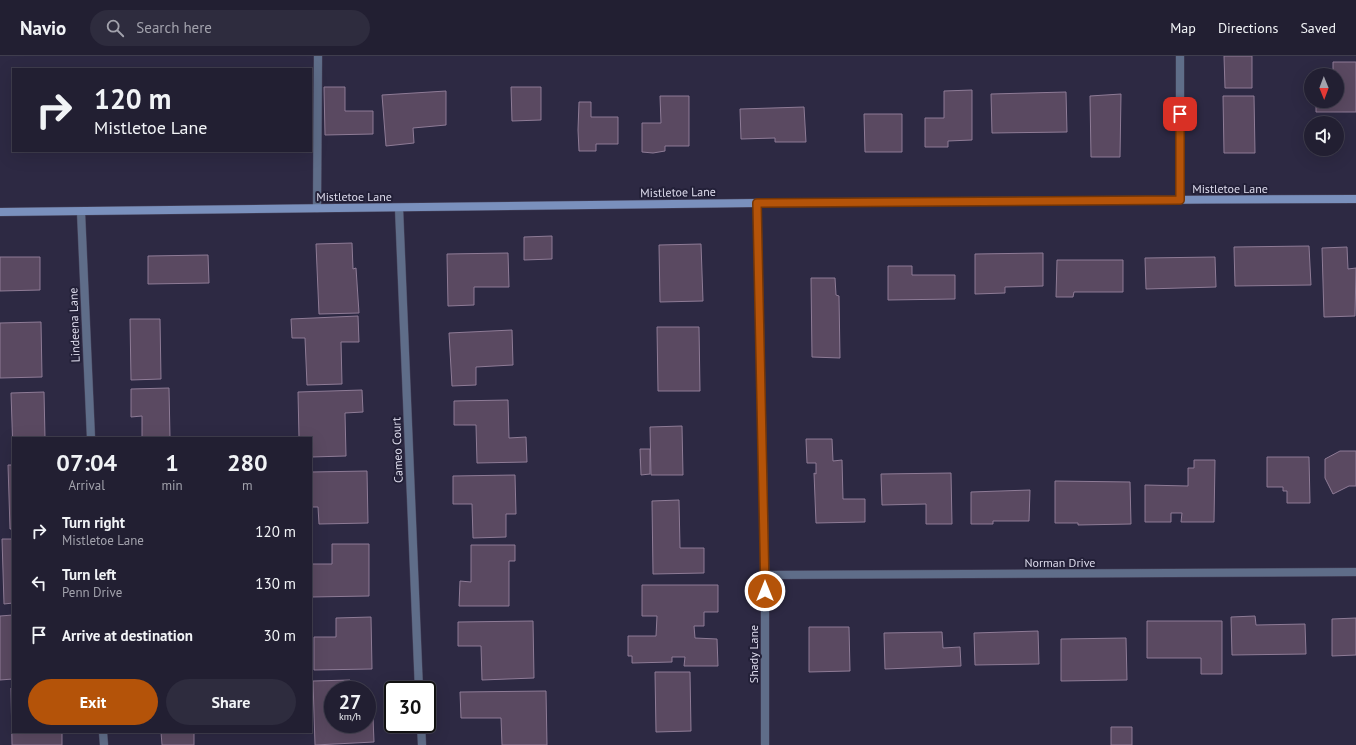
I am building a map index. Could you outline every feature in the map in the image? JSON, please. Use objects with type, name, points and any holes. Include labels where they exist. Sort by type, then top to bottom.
[{"type":"street","points":[[317,208],[318,56]]},
{"type":"street","points":[[1180,56],[1180,200]]},
{"type":"street","name":"Mistletoe Lane","points":[[0,212],[757,203],[1356,199]]},
{"type":"street","name":"Shady Lane","points":[[757,203],[765,575],[765,745]]},
{"type":"street","name":"Cameo Court","points":[[399,208],[420,681]]},
{"type":"street","name":"Lindeena Lane","points":[[81,212],[91,437]]},
{"type":"street","name":"Norman Drive","points":[[765,575],[1356,572]]},
{"type":"street","points":[[103,733],[104,745]]},
{"type":"street","points":[[421,733],[422,745]]},
{"type":"building","points":[[1224,56],[1252,56],[1252,88],[1225,88]]},
{"type":"building","points":[[1333,62],[1356,62],[1356,112],[1316,112],[1316,108],[1344,108],[1344,68],[1333,68]]},
{"type":"building","points":[[324,87],[345,87],[345,111],[373,111],[373,134],[325,135]]},
{"type":"building","points":[[511,87],[541,87],[541,120],[512,121]]},
{"type":"building","points":[[972,90],[972,140],[948,141],[948,147],[925,147],[925,118],[944,118],[944,91]]},
{"type":"building","points":[[446,91],[446,125],[413,128],[414,143],[386,146],[382,95]]},
{"type":"building","points":[[1066,92],[1067,132],[992,133],[991,94]]},
{"type":"building","points":[[1121,94],[1120,157],[1091,157],[1090,96]]},
{"type":"building","points":[[660,96],[689,96],[689,146],[665,146],[665,151],[653,153],[642,152],[642,123],[661,123]]},
{"type":"building","points":[[1223,96],[1254,96],[1255,153],[1224,153]]},
{"type":"building","points":[[579,102],[591,102],[591,117],[618,117],[618,144],[596,144],[596,151],[579,151]]},
{"type":"building","points":[[804,107],[806,142],[775,142],[775,138],[741,139],[740,109]]},
{"type":"building","points":[[864,114],[902,114],[902,152],[865,152]]},
{"type":"building","points":[[552,236],[552,259],[524,260],[524,237]]},
{"type":"building","points":[[352,243],[353,269],[356,268],[359,313],[319,314],[316,244]]},
{"type":"building","points":[[701,244],[703,301],[660,302],[659,245]]},
{"type":"building","points":[[1309,246],[1311,285],[1235,286],[1234,247]]},
{"type":"building","points":[[1347,247],[1348,269],[1356,268],[1355,316],[1324,317],[1322,248]]},
{"type":"building","points":[[508,253],[509,287],[474,287],[474,305],[448,306],[447,254]]},
{"type":"building","points":[[1043,253],[1043,286],[1005,287],[1005,293],[975,294],[975,254]]},
{"type":"building","points":[[208,255],[209,283],[148,284],[148,256]]},
{"type":"building","points":[[0,257],[40,257],[40,290],[0,291]]},
{"type":"building","points":[[1215,257],[1216,287],[1146,289],[1145,258]]},
{"type":"building","points":[[1057,260],[1123,260],[1123,292],[1074,292],[1073,297],[1056,297]]},
{"type":"building","points":[[888,266],[912,266],[912,275],[955,275],[955,299],[888,300]]},
{"type":"building","points":[[811,278],[835,278],[836,295],[839,296],[840,358],[812,357]]},
{"type":"building","points":[[358,316],[359,342],[341,342],[342,384],[307,385],[305,338],[292,338],[291,319]]},
{"type":"building","points":[[130,319],[160,319],[161,379],[131,380]]},
{"type":"building","points":[[41,322],[42,377],[0,378],[0,323]]},
{"type":"building","points":[[657,327],[699,327],[700,391],[658,391]]},
{"type":"building","points":[[512,330],[513,365],[476,367],[476,385],[452,386],[449,333]]},
{"type":"building","points":[[169,388],[170,437],[142,437],[142,416],[131,417],[131,389]]},
{"type":"building","points":[[362,390],[363,412],[345,413],[346,456],[312,457],[312,437],[299,437],[298,392]]},
{"type":"building","points":[[44,392],[45,437],[12,437],[11,393]]},
{"type":"building","points":[[508,400],[509,438],[526,437],[527,462],[477,463],[476,425],[454,425],[454,401]]},
{"type":"building","points":[[682,426],[683,475],[651,475],[650,427]]},
{"type":"building","points":[[806,439],[832,439],[833,461],[842,460],[843,499],[865,499],[865,522],[816,523],[814,473],[816,474],[816,463],[807,463]]},
{"type":"building","points":[[640,449],[650,449],[650,474],[641,475]]},
{"type":"building","points":[[1340,451],[1356,451],[1356,486],[1349,486],[1333,494],[1325,478],[1325,459]]},
{"type":"building","points":[[1267,457],[1309,457],[1310,503],[1287,503],[1287,491],[1283,491],[1283,487],[1267,487]]},
{"type":"building","points":[[1194,460],[1215,460],[1214,522],[1181,522],[1182,513],[1171,513],[1171,522],[1145,522],[1145,485],[1188,486],[1188,468],[1194,468]]},
{"type":"building","points":[[8,465],[12,465],[12,529],[10,529]]},
{"type":"building","points":[[367,471],[368,523],[319,524],[318,507],[312,507],[312,472]]},
{"type":"building","points":[[951,473],[952,524],[926,524],[926,504],[882,505],[881,474]]},
{"type":"building","points":[[515,475],[516,514],[506,514],[506,537],[473,538],[472,504],[453,504],[453,476]]},
{"type":"building","points":[[1055,481],[1130,482],[1131,524],[1078,525],[1078,523],[1055,523]]},
{"type":"building","points":[[1030,490],[1029,521],[993,521],[993,524],[971,524],[971,492]]},
{"type":"building","points":[[679,500],[680,548],[704,548],[704,573],[653,574],[652,501]]},
{"type":"building","points":[[2,539],[12,539],[12,603],[4,604]]},
{"type":"building","points":[[332,544],[369,544],[369,596],[312,597],[312,564],[332,564]]},
{"type":"building","points":[[471,545],[515,545],[515,561],[509,561],[509,606],[459,606],[460,581],[471,582]]},
{"type":"building","points":[[642,585],[718,585],[718,612],[704,612],[704,626],[694,626],[695,638],[717,639],[718,666],[684,666],[685,657],[672,657],[672,662],[632,663],[632,656],[628,656],[628,636],[656,636],[657,616],[642,616]]},
{"type":"building","points":[[12,615],[12,679],[0,680],[0,616]]},
{"type":"building","points":[[1255,616],[1256,625],[1305,624],[1306,654],[1232,655],[1231,617]]},
{"type":"building","points":[[371,617],[372,669],[314,670],[314,637],[336,637],[336,618]]},
{"type":"building","points":[[1356,618],[1356,655],[1332,656],[1332,619]]},
{"type":"building","points":[[533,621],[534,678],[482,680],[481,646],[458,646],[458,622]]},
{"type":"building","points":[[1147,621],[1222,621],[1222,674],[1201,674],[1201,658],[1147,658]]},
{"type":"building","points":[[809,627],[849,627],[850,671],[809,672]]},
{"type":"building","points":[[1038,631],[1039,664],[975,665],[974,633]]},
{"type":"building","points":[[942,632],[943,648],[960,647],[961,666],[885,669],[884,633]]},
{"type":"building","points":[[1126,638],[1127,680],[1061,681],[1061,639]]},
{"type":"building","points":[[655,672],[690,672],[691,731],[656,732]]},
{"type":"building","points":[[350,680],[324,681],[324,733],[374,733],[374,742],[315,745],[313,681]]},
{"type":"building","points":[[11,688],[12,733],[62,733],[62,745],[12,745]]},
{"type":"building","points":[[546,691],[547,745],[502,745],[501,718],[461,718],[460,692]]},
{"type":"building","points":[[1111,727],[1132,727],[1132,745],[1111,745]]},
{"type":"building","points":[[161,733],[194,733],[194,745],[162,745]]},
{"type":"route","points":[[765,591],[757,203],[1180,200],[1180,114]]}]
